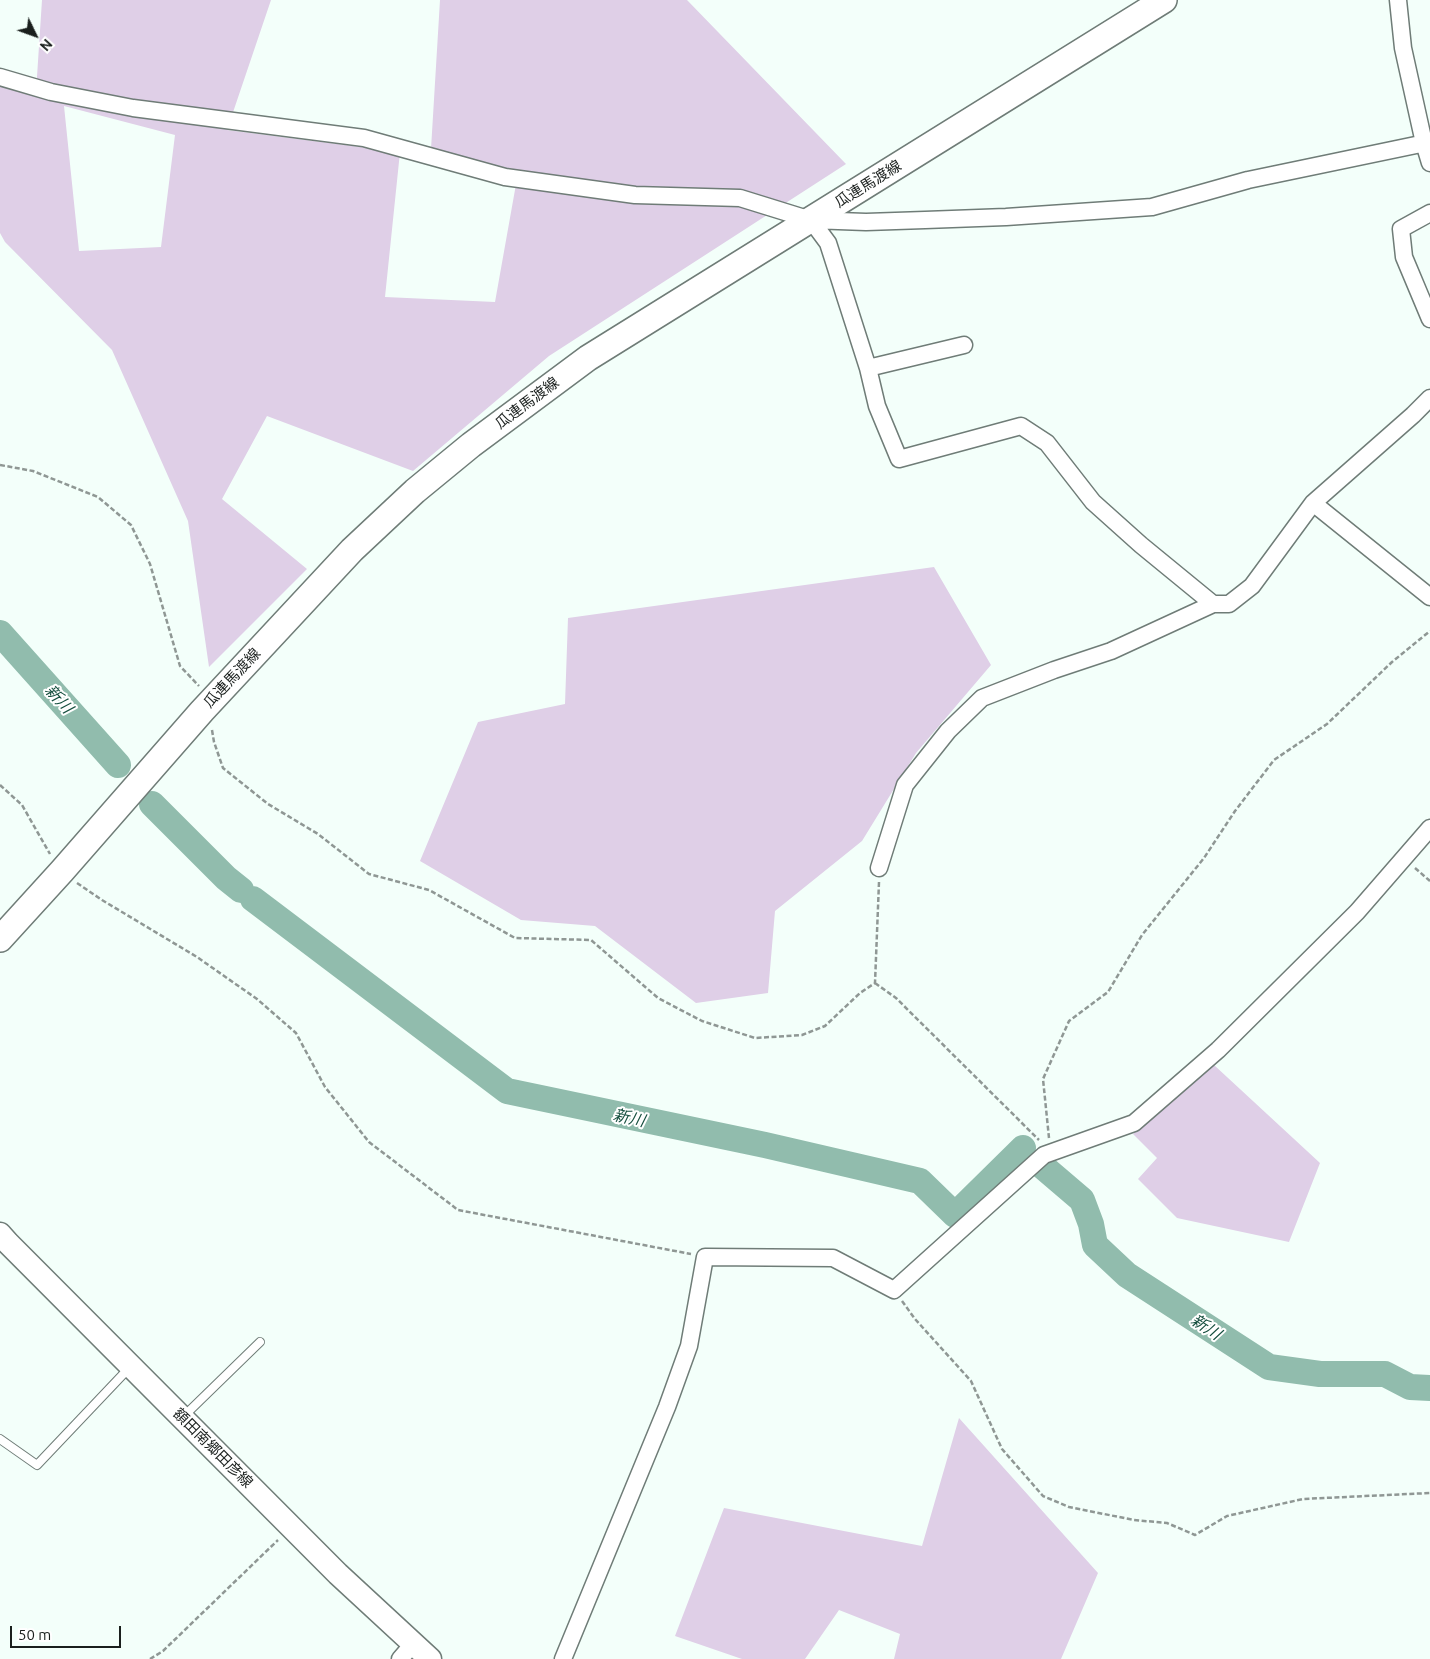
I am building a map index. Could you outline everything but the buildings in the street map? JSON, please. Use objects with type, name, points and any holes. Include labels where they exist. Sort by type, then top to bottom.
[{"type":"main road","name":"瓜連馬渡線","points":[[0,939],[207,705],[352,550],[415,491],[471,445],[588,358],[1164,0]]},
{"type":"main road","name":"額田南郷田彦線","points":[[0,1234],[292,1527],[407,1652],[430,1659]]},
{"type":"street","points":[[1398,0],[1403,48],[1427,143],[1430,163]]},
{"type":"street","points":[[0,77],[51,92],[133,108],[364,138],[505,177],[635,195],[740,198],[811,220],[866,222],[934,220],[1152,207],[1248,180],[1427,143]]},
{"type":"street","points":[[1430,213],[1402,229],[1404,257],[1430,319]]},
{"type":"street","points":[[811,220],[828,243],[868,368],[878,406],[900,458],[1021,426],[1047,443],[1093,502],[1141,545],[1213,604]]},
{"type":"street","points":[[868,368],[964,345]]},
{"type":"street","points":[[879,868],[905,786],[948,731],[982,698],[1054,670],[1111,651],[1213,604],[1229,604],[1252,586],[1313,503],[1430,398]]},
{"type":"street","points":[[1313,503],[1430,597]]},
{"type":"street","points":[[563,1659],[667,1407],[689,1346],[705,1257],[833,1258],[894,1290],[1044,1154],[1134,1123],[1218,1050],[1357,912],[1430,828]]},
{"type":"lane","points":[[183,1418],[260,1342]]},
{"type":"lane","points":[[0,1439],[37,1465],[131,1366]]},
{"type":"path","points":[[0,465],[33,471],[98,497],[131,525],[150,564],[180,666],[207,705],[214,742],[223,768],[268,804],[318,834],[369,874],[430,890],[515,938],[591,940],[658,998],[702,1021],[755,1038],[802,1035],[826,1026],[860,993],[875,982]]},
{"type":"path","points":[[1051,1152],[1043,1079],[1068,1021],[1108,992],[1142,935],[1204,858],[1235,811],[1274,760],[1327,724],[1392,662],[1430,631]]},
{"type":"path","points":[[0,785],[22,805],[62,871],[102,900],[197,957],[257,999],[296,1033],[325,1087],[369,1142],[458,1210],[705,1257]]},
{"type":"path","points":[[1404,859],[1430,881]]},
{"type":"path","points":[[875,982],[879,868]]},
{"type":"path","points":[[875,982],[896,998],[1051,1152]]},
{"type":"path","points":[[894,1290],[915,1319],[971,1381],[1002,1449],[1044,1496],[1069,1507],[1134,1520],[1166,1523],[1195,1535],[1227,1516],[1303,1500],[1430,1493]]},
{"type":"path","points":[[150,1659],[163,1651],[292,1527]]},
{"type":"shaded area","points":[[42,0],[271,0],[227,130],[400,152],[385,297],[495,302],[518,173],[431,149],[440,0],[687,0],[846,164],[549,356],[413,471],[267,416],[222,499],[307,569],[209,667],[188,521],[112,350],[5,242],[0,233],[0,83],[36,92]],"holes":[[[64,106],[175,135],[161,247],[79,251]]]},
{"type":"shaded area","points":[[934,567],[991,665],[916,753],[862,841],[775,911],[768,993],[696,1003],[595,926],[521,920],[420,861],[478,722],[565,704],[568,618]]},
{"type":"shaded area","points":[[1214,1065],[1320,1163],[1289,1242],[1177,1218],[1138,1179],[1157,1158],[1133,1134]]},
{"type":"shaded area","points":[[959,1418],[1098,1573],[1061,1659],[894,1659],[900,1634],[839,1610],[805,1659],[742,1659],[675,1636],[724,1508],[922,1546]]},
{"type":"waterway","name":"新川","points":[[0,633],[118,765]]},
{"type":"waterway","name":"新川","points":[[152,804],[226,878],[241,890]]},
{"type":"waterway","name":"新川","points":[[253,899],[507,1091],[765,1145],[920,1181],[955,1215],[1023,1148]]},
{"type":"waterway","name":"新川","points":[[1041,1165],[1082,1200],[1091,1224],[1095,1245],[1127,1275],[1269,1367],[1320,1374],[1385,1374],[1410,1387],[1430,1388]]}]
